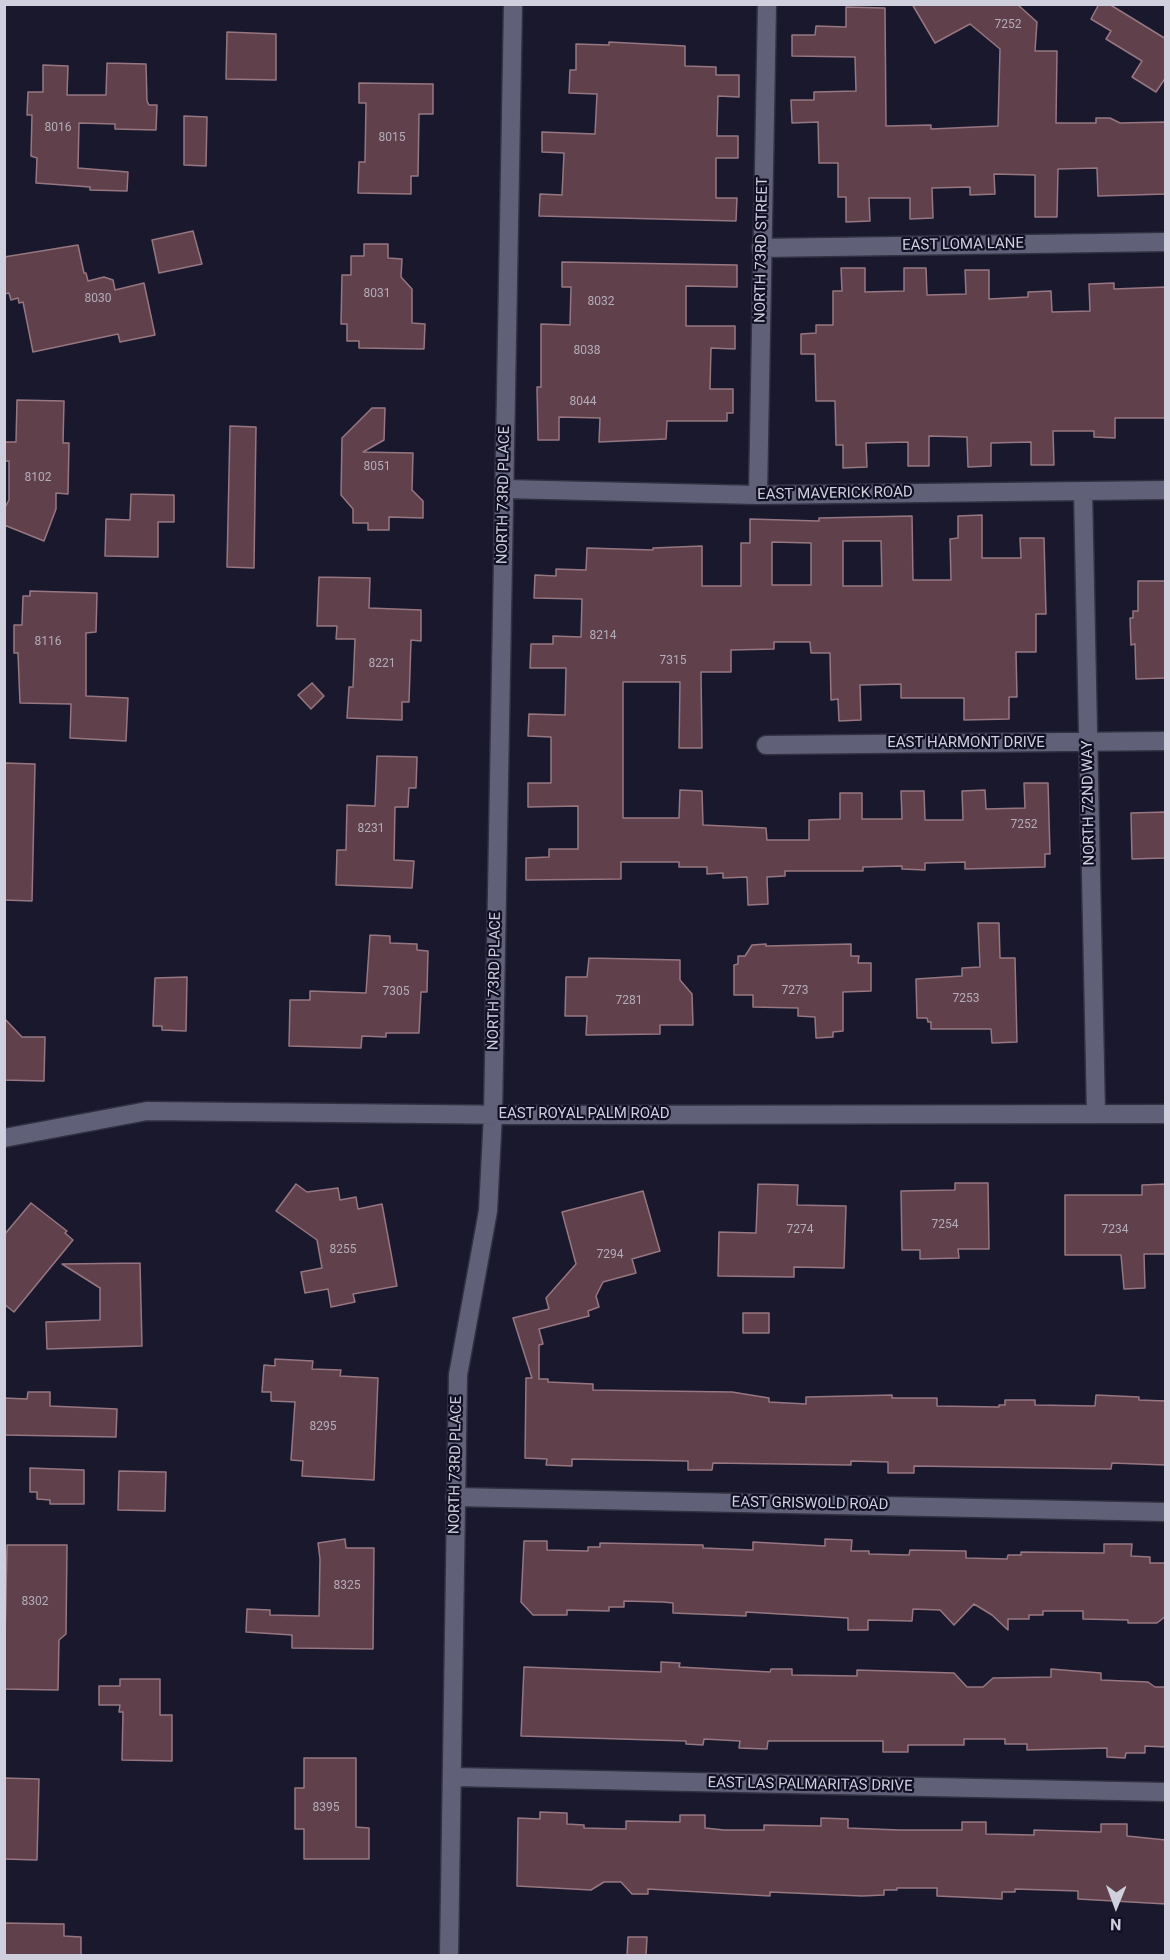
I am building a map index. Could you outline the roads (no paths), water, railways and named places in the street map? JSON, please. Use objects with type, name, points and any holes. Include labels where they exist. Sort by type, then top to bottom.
[{"type":"street","name":"NORTH 73RD PLACE","points":[[449,1956],[454,1777],[458,1375],[488,1210],[493,1114],[513,4]]},
{"type":"street","name":"NORTH 73RD STREET","points":[[758,495],[767,4]]},
{"type":"street","name":"EAST LOMA LANE","points":[[761,248],[1166,242]]},
{"type":"street","name":"EAST MAVERICK ROAD","points":[[504,489],[758,495],[1166,490]]},
{"type":"street","name":"NORTH 72ND WAY","points":[[1083,491],[1096,1114]]},
{"type":"street","name":"EAST HARMONT DRIVE","points":[[766,745],[1166,741]]},
{"type":"street","name":"EAST ROYAL PALM ROAD","points":[[4,1138],[147,1111],[493,1114],[1166,1114]]},
{"type":"street","name":"EAST GRISWOLD ROAD","points":[[455,1497],[1166,1512]]},
{"type":"street","name":"EAST LAS PALMARITAS DRIVE","points":[[454,1777],[1166,1792]]}]
